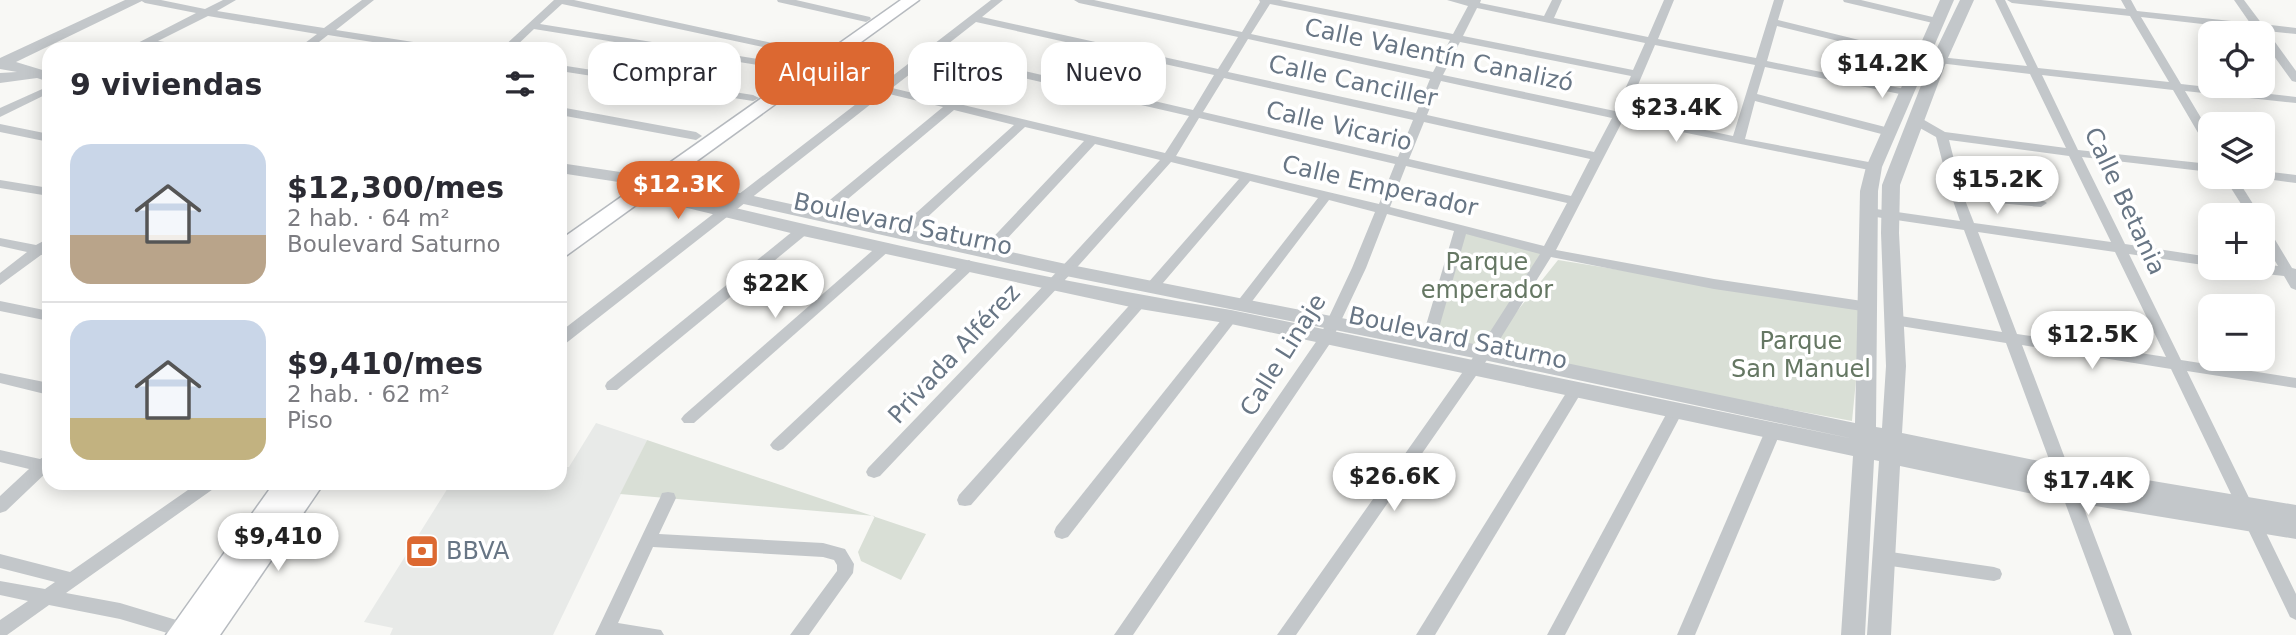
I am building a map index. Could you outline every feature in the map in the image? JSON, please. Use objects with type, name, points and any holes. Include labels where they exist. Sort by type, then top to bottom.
[{"type":"main road","points":[[833,42],[892,0]]},
{"type":"main road","points":[[567,228],[911,0]]},
{"type":"main road","points":[[567,244],[635,183],[696,136],[753,98]]},
{"type":"main road","points":[[189,633],[282,490]]},
{"type":"main road","points":[[189,633],[306,490]]},
{"type":"street","points":[[0,64],[118,0]]},
{"type":"street","points":[[47,42],[137,0]]},
{"type":"street","points":[[145,0],[392,42]]},
{"type":"street","points":[[146,42],[231,0]]},
{"type":"street","points":[[312,42],[368,0]]},
{"type":"street","points":[[515,42],[559,0],[755,42]]},
{"type":"street","points":[[782,0],[866,19]]},
{"type":"street","points":[[945,42],[998,0]]},
{"type":"street","name":"Calle Valentín Canalizó","points":[[1079,0],[1738,141],[1874,167]]},
{"type":"street","points":[[1266,0],[1637,74]]},
{"type":"street","name":"Privada Alférez","points":[[874,472],[1168,159],[1266,0]]},
{"type":"street","points":[[1452,0],[1475,2],[1906,92]]},
{"type":"street","points":[[1548,19],[1557,0]]},
{"type":"street","points":[[1286,635],[1478,361],[1548,251],[1620,114],[1670,0]]},
{"type":"street","points":[[1738,141],[1779,0]]},
{"type":"street","points":[[1849,0],[1937,21]]},
{"type":"street","points":[[1853,635],[1869,307],[1869,191],[1874,167],[1947,0]]},
{"type":"street","points":[[1879,635],[1896,366],[1891,184],[1939,60],[1967,0]]},
{"type":"street","name":"Calle Betania","points":[[2000,0],[2296,612]]},
{"type":"street","points":[[2012,0],[2205,21]]},
{"type":"street","points":[[2126,0],[2198,123]]},
{"type":"street","points":[[2239,0],[2255,21]]},
{"type":"street","name":"Calle Linaje","points":[[1129,634],[1330,331],[1437,76],[1475,2]]},
{"type":"street","name":"Calle Canciller","points":[[975,19],[1598,157]]},
{"type":"street","points":[[1773,22],[1920,58]]},
{"type":"street","points":[[533,26],[755,62]]},
{"type":"street","points":[[2275,29],[2296,31]]},
{"type":"street","points":[[0,64],[42,44]]},
{"type":"street","points":[[2275,49],[2296,79]]},
{"type":"street","points":[[1939,60],[2296,100]]},
{"type":"street","points":[[0,64],[42,79]]},
{"type":"street","points":[[567,69],[753,98]]},
{"type":"street","points":[[894,83],[908,72]]},
{"type":"street","name":"Calle Vicario","points":[[1027,75],[1574,201]]},
{"type":"street","points":[[0,113],[42,84]]},
{"type":"street","name":"Calle Emperador","points":[[894,92],[1548,251],[1652,273],[1869,307]]},
{"type":"street","points":[[1750,96],[1889,132]]},
{"type":"street","points":[[567,335],[866,105]]},
{"type":"street","points":[[819,216],[952,106]]},
{"type":"street","points":[[567,112],[696,136]]},
{"type":"street","points":[[1915,120],[1942,135],[2198,167]]},
{"type":"street","points":[[902,233],[1023,123]]},
{"type":"street","points":[[0,128],[42,137]]},
{"type":"street","points":[[1942,135],[1957,195],[2123,635]]},
{"type":"street","points":[[987,252],[1093,139]]},
{"type":"street","name":"Boulevard Saturno","points":[[567,169],[635,183],[744,199],[902,233],[987,252],[1059,276]]},
{"type":"street","points":[[2275,176],[2296,179]]},
{"type":"street","points":[[965,500],[1246,178]]},
{"type":"street","name":"Boulevard Saturno","points":[[635,183],[726,212],[969,265],[1059,276],[1236,311],[2068,484],[2248,514],[2296,530]]},
{"type":"street","points":[[0,184],[42,191]]},
{"type":"street","points":[[1957,195],[2041,203]]},
{"type":"street","points":[[1062,532],[1325,197]]},
{"type":"street","points":[[1869,212],[2198,259]]},
{"type":"street","points":[[1428,342],[1461,228]]},
{"type":"street","points":[[612,386],[803,230]]},
{"type":"street","points":[[0,242],[42,247]]},
{"type":"street","points":[[689,419],[885,247]]},
{"type":"street","points":[[2275,248],[2292,273],[2296,285]]},
{"type":"street","points":[[0,280],[42,251]]},
{"type":"street","points":[[778,445],[969,265]]},
{"type":"street","points":[[0,306],[42,315]]},
{"type":"street","points":[[1894,320],[2296,383]]},
{"type":"street","name":"Boulevard Saturno","points":[[1330,331],[1428,342],[1478,361],[1576,389],[1675,411],[1773,431],[1864,440]]},
{"type":"street","points":[[0,378],[42,387]]},
{"type":"street","points":[[1425,635],[1576,389]]},
{"type":"street","points":[[1556,635],[1675,411]]},
{"type":"street","points":[[1686,635],[1773,431]]},
{"type":"street","points":[[0,456],[42,462]]},
{"type":"street","points":[[0,506],[42,467]]},
{"type":"street","points":[[0,630],[200,490]]},
{"type":"street","points":[[656,635],[606,632],[668,498]]},
{"type":"street","name":"Boulevard Saturno","points":[[2248,514],[2296,514]]},
{"type":"street","points":[[648,540],[823,550],[839,554],[846,564],[845,573],[799,635]]},
{"type":"street","points":[[1884,558],[1994,574]]},
{"type":"street","points":[[0,561],[74,580]]},
{"type":"street","points":[[0,588],[120,611],[189,633]]},
{"type":"shaded area","points":[[596,423],[647,440],[553,635],[390,635],[393,628],[364,622],[447,490],[567,490],[569,467]]},
{"type":"green space","name":"Parque San Manuel","points":[[1461,228],[1548,252],[1489,346],[1558,260],[1863,309],[1852,421],[1428,342]]},
{"type":"green space","points":[[647,440],[872,516],[620,494]]},
{"type":"green space","points":[[875,517],[926,534],[901,580],[861,561],[858,552]]},
{"type":"place","name":"BBVA","points":[[422,551]]},
{"type":"park label","name":"Parque emperador","points":[[1487,276]]}]
